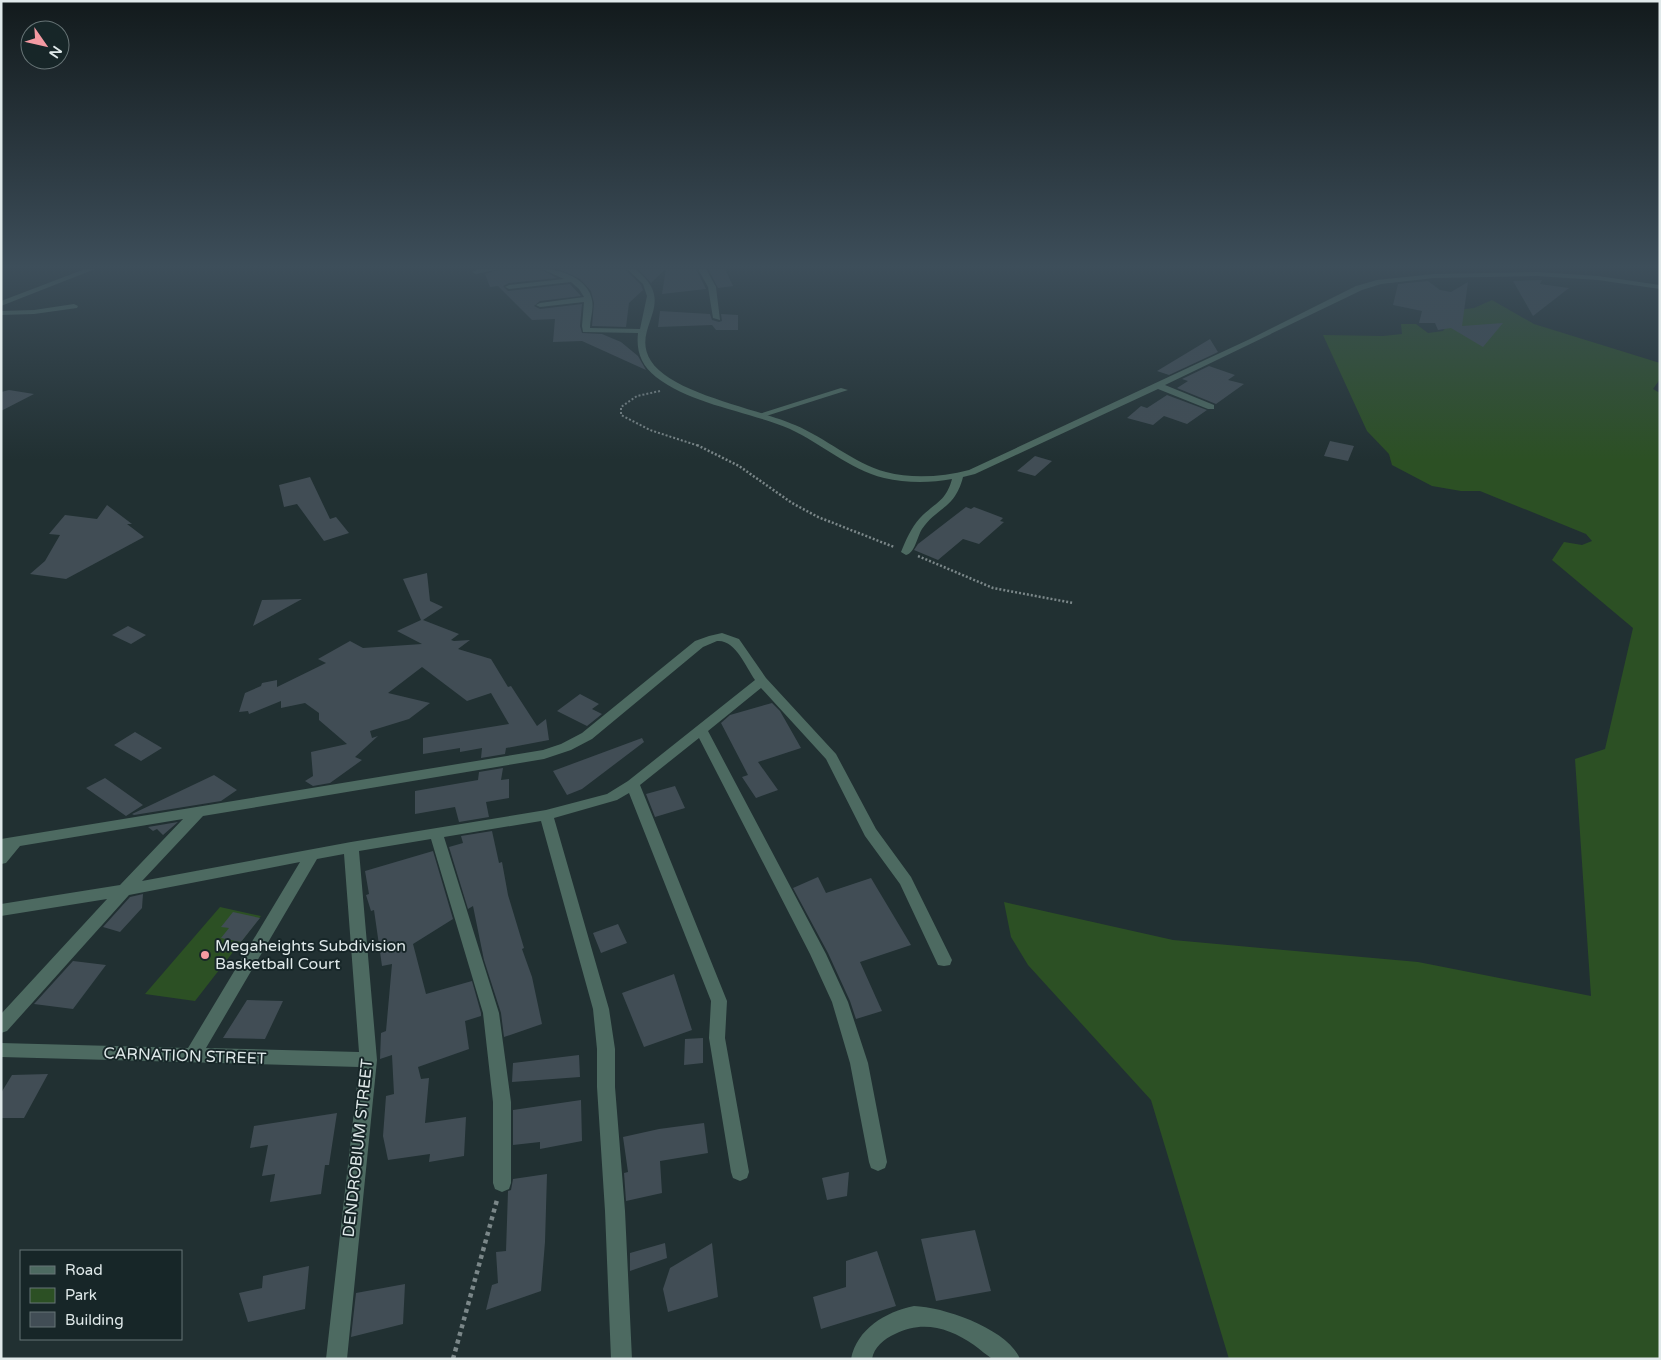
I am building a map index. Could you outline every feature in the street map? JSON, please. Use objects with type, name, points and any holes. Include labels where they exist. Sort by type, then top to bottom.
[{"type":"street","points":[[642,332],[641,347],[647,363],[661,378],[678,386],[793,427],[868,470],[914,479],[958,476],[972,472],[1159,386],[1268,332]]},
{"type":"street","points":[[1159,386],[1211,407]]},
{"type":"street","points":[[906,552],[918,526],[951,496],[956,487],[958,476]]},
{"type":"street","points":[[1,859],[8,843],[544,754],[566,747],[587,736],[699,644],[712,638],[723,636],[730,638],[762,682],[831,757],[870,832],[906,881],[944,960]]},
{"type":"street","points":[[1,910],[124,890],[351,847],[546,815],[588,806],[612,797],[633,784],[701,728],[762,682]]},
{"type":"street","points":[[701,728],[818,954],[840,1002],[858,1063],[878,1162]]},
{"type":"street","points":[[633,784],[719,1001],[717,1038],[740,1172]]},
{"type":"street","points":[[1,1026],[124,890],[198,812]]},
{"type":"street","points":[[546,815],[601,1009],[606,1049],[606,1087],[615,1212],[622,1359]]},
{"type":"street","points":[[436,833],[492,1013],[502,1102],[502,1183]]},
{"type":"street","name":"DENDROBIUM STREET","points":[[336,1359],[368,1060],[351,847]]},
{"type":"street","points":[[192,1056],[312,855]]},
{"type":"street","name":"CARNATION STREET","points":[[1,1050],[368,1060]]},
{"type":"street","points":[[861,1359],[862,1349],[878,1331],[913,1316],[943,1319],[992,1343],[1010,1359]]},
{"type":"lane","points":[[760,415],[844,390]]},
{"type":"path","points":[[678,386],[630,400],[621,407],[622,415],[650,430],[695,444],[739,466],[792,503],[818,517],[982,585],[1005,592],[1055,597],[1073,603]]},
{"type":"path","points":[[453,1359],[502,1183]]},
{"type":"green space","points":[[1402,332],[1561,332],[1660,363],[1660,379],[1653,389],[1660,393],[1660,1359],[1229,1359],[1151,1100],[1028,965],[1011,937],[1004,902],[1173,940],[1418,962],[1591,996],[1575,759],[1605,749],[1633,628],[1552,560],[1564,542],[1582,545],[1592,541],[1586,534],[1480,491],[1461,491],[1432,486],[1392,465],[1389,454],[1367,431],[1323,335],[1383,336],[1402,334]]},
{"type":"green space","name":"Megaheights Subdivision Basketball Court","points":[[220,907],[261,916],[195,1001],[145,994]]},
{"type":"building","points":[[554,332],[602,334],[621,342],[638,356],[646,370],[582,341],[553,342]]},
{"type":"building","points":[[1459,332],[1495,332],[1483,347]]},
{"type":"building","points":[[1210,339],[1218,352],[1169,375],[1157,371]]},
{"type":"building","points":[[1209,366],[1235,375],[1228,380],[1244,384],[1216,404],[1177,388],[1188,381],[1182,379]]},
{"type":"building","points":[[9,390],[34,394],[1,411],[1,392]]},
{"type":"building","points":[[1167,395],[1207,410],[1187,424],[1164,416],[1153,425],[1127,418],[1141,406],[1147,408]]},
{"type":"building","points":[[1330,441],[1354,446],[1348,461],[1324,456]]},
{"type":"building","points":[[1035,456],[1052,461],[1035,476],[1017,471]]},
{"type":"building","points":[[310,477],[330,519],[336,517],[349,533],[324,541],[297,504],[284,507],[279,485]]},
{"type":"building","points":[[107,505],[132,524],[127,524],[144,537],[66,579],[30,574],[45,561],[60,535],[49,534],[65,515],[97,519]]},
{"type":"building","points":[[966,507],[971,509],[974,507],[1003,518],[1000,521],[1004,522],[979,544],[963,539],[938,560],[914,550],[918,544]]},
{"type":"building","points":[[427,573],[430,601],[443,607],[423,620],[459,634],[451,640],[470,640],[458,649],[491,659],[508,687],[511,686],[537,726],[546,719],[549,740],[506,748],[505,754],[481,758],[482,748],[460,752],[460,748],[423,754],[423,738],[509,724],[491,693],[467,701],[422,667],[388,693],[430,703],[409,719],[370,731],[372,738],[378,736],[355,757],[362,760],[330,783],[313,786],[305,781],[313,776],[311,752],[347,744],[319,720],[319,713],[305,703],[281,708],[281,701],[249,714],[248,711],[239,712],[245,693],[261,686],[262,683],[277,680],[277,687],[326,663],[318,659],[350,641],[363,648],[422,644],[397,631],[421,620],[403,579]]},
{"type":"building","points":[[302,599],[253,626],[262,600]]},
{"type":"building","points":[[128,626],[146,635],[131,644],[112,635]]},
{"type":"building","points":[[580,694],[599,704],[592,709],[602,714],[587,726],[557,711]]},
{"type":"building","points":[[772,703],[780,711],[801,748],[758,762],[778,790],[756,798],[742,777],[748,775],[721,723],[730,715]]},
{"type":"building","points":[[135,732],[162,748],[141,761],[114,745]]},
{"type":"building","points":[[642,738],[644,742],[582,789],[567,795],[553,771]]},
{"type":"building","points":[[503,768],[501,780],[509,779],[509,798],[486,802],[489,817],[459,822],[455,807],[415,814],[415,791],[478,780],[479,772]]},
{"type":"building","points":[[214,775],[237,790],[221,801],[132,814]]},
{"type":"building","points":[[105,778],[143,805],[126,816],[86,788]]},
{"type":"building","points":[[675,786],[685,808],[655,817],[646,794]]},
{"type":"building","points":[[178,822],[163,835],[157,829],[153,831],[148,827]]},
{"type":"building","points":[[492,831],[499,863],[502,862],[508,895],[524,948],[522,949],[532,977],[542,1024],[504,1037],[501,1013],[484,960],[473,906],[468,909],[449,847],[463,843],[461,836]]},
{"type":"building","points":[[433,851],[453,919],[413,944],[426,994],[472,981],[481,1016],[465,1021],[469,1049],[418,1067],[421,1079],[429,1078],[425,1123],[466,1117],[464,1156],[429,1162],[430,1154],[388,1160],[383,1136],[386,1096],[394,1094],[392,1055],[380,1059],[381,1033],[386,1031],[392,964],[382,966],[374,910],[371,911],[366,895],[369,894],[365,871]]},
{"type":"building","points":[[818,877],[826,893],[871,878],[911,945],[860,962],[882,1011],[856,1019],[850,1001],[828,953],[793,888]]},
{"type":"building","points":[[143,894],[142,908],[120,932],[103,927],[130,897]]},
{"type":"building","points":[[233,912],[260,918],[241,942],[221,938],[229,928],[221,927]]},
{"type":"building","points":[[618,924],[627,943],[601,953],[593,933]]},
{"type":"building","points":[[73,961],[106,965],[73,1009],[34,1004]]},
{"type":"building","points":[[674,974],[692,1030],[644,1047],[622,993]]},
{"type":"building","points":[[247,1000],[283,1001],[265,1039],[223,1038]]},
{"type":"building","points":[[703,1038],[703,1063],[684,1065],[685,1039]]},
{"type":"building","points":[[579,1055],[580,1077],[512,1082],[513,1063]]},
{"type":"building","points":[[48,1074],[24,1118],[1,1118],[1,1093],[12,1075]]},
{"type":"building","points":[[581,1100],[582,1141],[540,1149],[540,1142],[513,1145],[513,1110]]},
{"type":"building","points":[[337,1113],[329,1165],[325,1165],[321,1194],[270,1202],[275,1174],[262,1176],[268,1145],[250,1148],[254,1126]]},
{"type":"building","points":[[704,1123],[708,1153],[660,1161],[662,1193],[626,1201],[624,1173],[628,1172],[623,1137],[659,1129]]},
{"type":"building","points":[[849,1172],[847,1196],[827,1200],[822,1178]]},
{"type":"building","points":[[547,1174],[541,1291],[486,1310],[492,1285],[498,1283],[496,1252],[506,1251],[508,1191],[511,1190],[513,1179]]},
{"type":"building","points":[[975,1230],[991,1291],[936,1301],[921,1239]]},
{"type":"building","points":[[665,1243],[667,1258],[630,1271],[630,1253]]},
{"type":"building","points":[[712,1243],[718,1297],[668,1312],[663,1289],[670,1268]]},
{"type":"building","points":[[877,1251],[896,1306],[821,1329],[813,1297],[846,1287],[846,1261]]},
{"type":"building","points":[[309,1266],[305,1309],[248,1322],[239,1293],[262,1288],[263,1276]]},
{"type":"building","points":[[405,1284],[403,1324],[351,1337],[356,1293]]},
{"type":"place","name":"Megaheights Subdivision Basketball Court","points":[[205,955]]}]
